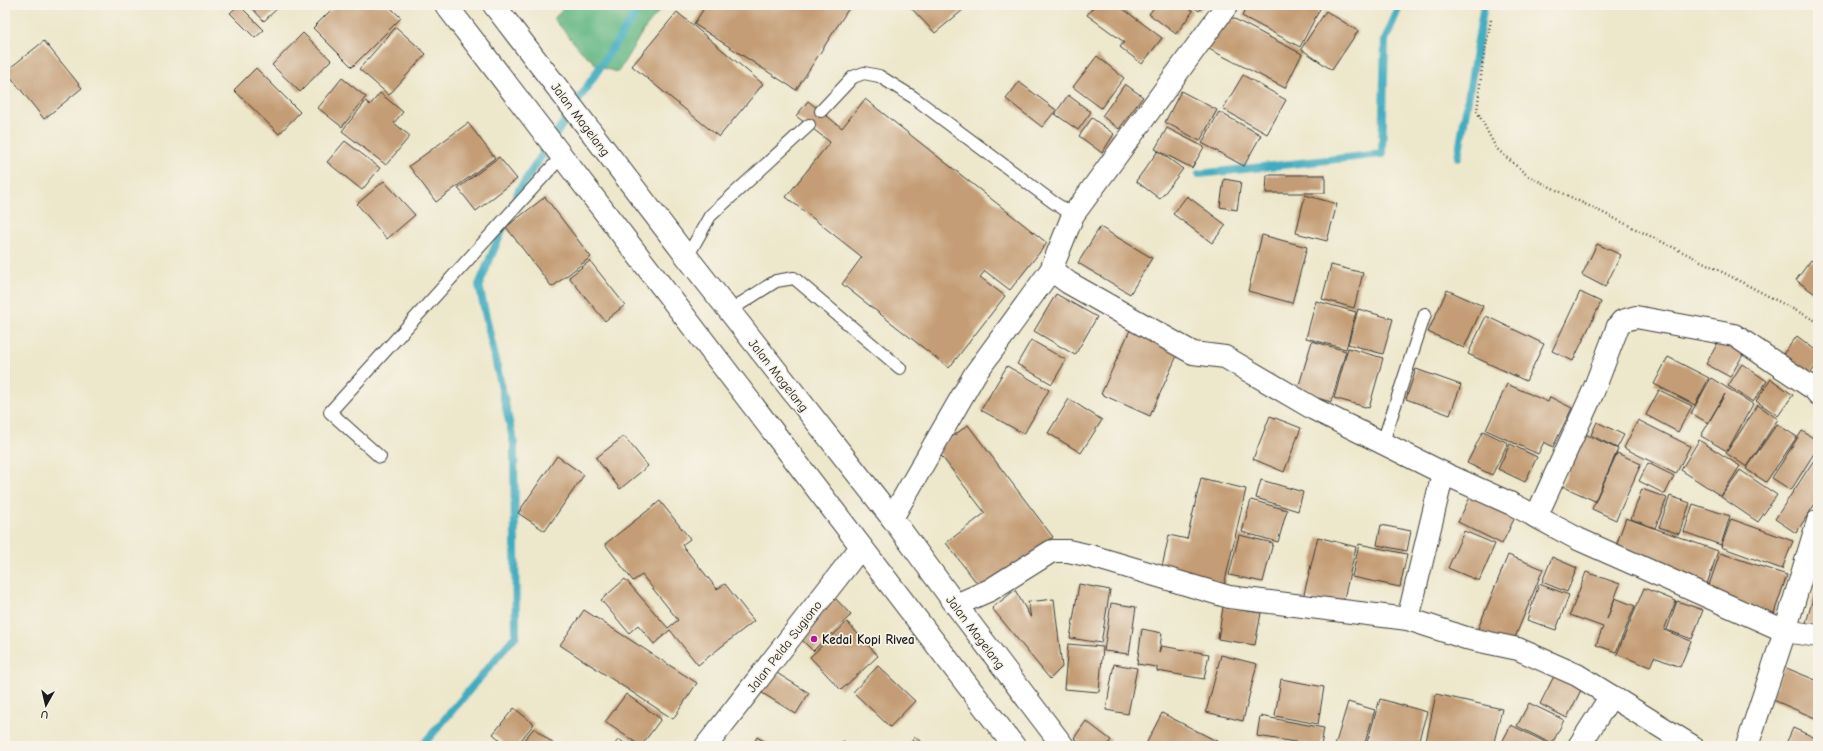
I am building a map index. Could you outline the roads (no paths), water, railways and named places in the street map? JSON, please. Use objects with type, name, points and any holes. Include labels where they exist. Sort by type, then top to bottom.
[{"type":"main road","points":[[446,5],[1014,746]]},
{"type":"main road","name":"Jalan Magelang","points":[[494,5],[687,257],[892,518],[1063,746]]},
{"type":"main road","points":[[892,518],[975,374],[1051,270],[1073,215],[1227,5]]},
{"type":"main road","points":[[1051,270],[1069,282],[1193,353],[1225,357],[1314,409],[1606,552],[1785,631],[1818,636]]},
{"type":"main road","points":[[1536,517],[1593,392],[1618,326],[1622,321],[1636,317],[1734,335],[1814,389],[1818,394]]},
{"type":"main road","points":[[1408,619],[1443,472]]},
{"type":"main road","points":[[1747,746],[1785,631],[1818,521]]},
{"type":"main road","name":"Jalan Pelda Sugiono","points":[[706,746],[861,547]]},
{"type":"main road","points":[[956,605],[990,590],[1052,551],[1068,551],[1091,556],[1229,597],[1408,619],[1466,638],[1518,649],[1577,675],[1692,746]]},
{"type":"main road","points":[[1578,746],[1611,696]]},
{"type":"lane","points":[[821,112],[853,77],[864,73],[879,76],[913,97],[1053,202],[1073,215]]},
{"type":"lane","points":[[687,257],[710,216],[809,126]]},
{"type":"lane","points":[[380,457],[330,412],[562,156]]},
{"type":"lane","points":[[729,311],[776,281],[794,278],[900,368]]},
{"type":"lane","points":[[1383,442],[1425,314]]},
{"type":"waterway","points":[[511,208],[519,190],[641,5]]},
{"type":"waterway","points":[[1199,174],[1382,154],[1385,40],[1400,5]]},
{"type":"waterway","points":[[1458,157],[1484,5]]},
{"type":"waterway","points":[[422,746],[516,635],[514,444],[479,285],[505,223]]},
{"type":"place","name":"Kedai Kopi Rivea","points":[[814,639]]}]
